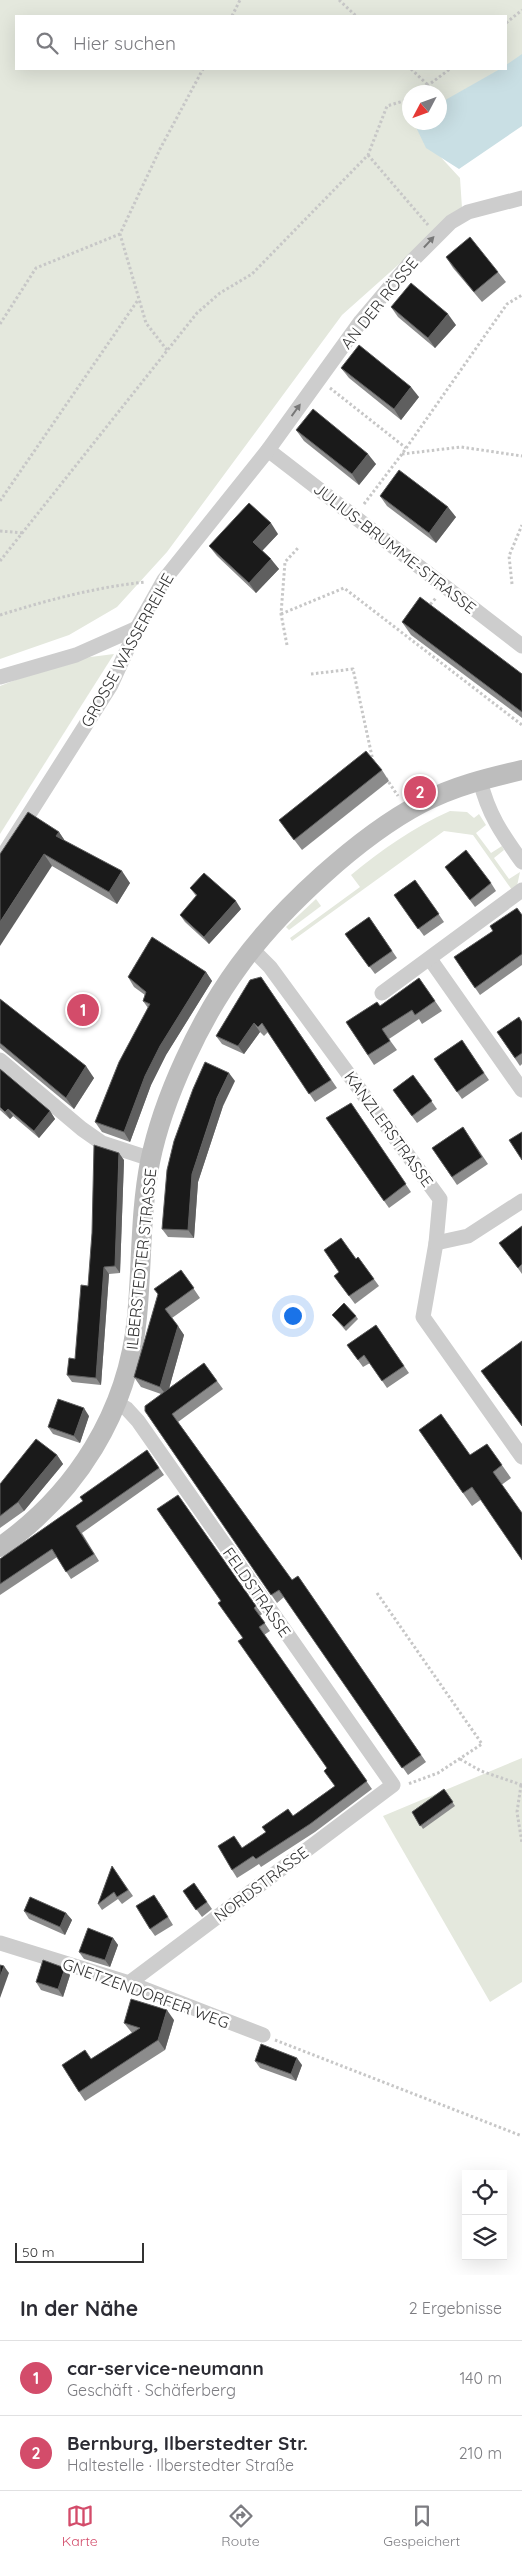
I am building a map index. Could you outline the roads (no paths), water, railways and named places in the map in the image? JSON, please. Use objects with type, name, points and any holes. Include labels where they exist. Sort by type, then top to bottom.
[{"type":"street","name":"AN DER RÖSSE","points":[[268,450],[360,321],[437,234],[468,212],[522,198]]},
{"type":"street","name":"JULIUS-BRUMME-STRASSE","points":[[268,450],[522,646]]},
{"type":"street","name":"GROSSE WASSERREIHE","points":[[0,860],[111,686],[137,628],[164,580],[268,450]]},
{"type":"street","points":[[0,677],[76,655],[137,628]]},
{"type":"street","name":"ILBERSTEDTER STRASSE","points":[[0,1547],[24,1530],[70,1485],[104,1430],[117,1403],[130,1365],[137,1320],[144,1206],[151,1159],[163,1119],[184,1064],[213,1007],[238,967],[292,906],[345,856],[409,810],[444,793],[480,780],[522,770]]},
{"type":"street","points":[[480,780],[486,805],[493,820],[522,862]]},
{"type":"street","points":[[382,993],[522,890]]},
{"type":"street","name":"KANZLERSTRASSE","points":[[252,949],[270,967],[440,1199],[436,1243],[423,1318],[522,1457]]},
{"type":"street","points":[[430,959],[522,1090]]},
{"type":"street","points":[[0,1060],[82,1129],[102,1143],[151,1159]]},
{"type":"street","points":[[436,1243],[468,1236],[522,1201]]},
{"type":"street","name":"FELDSTRASSE","points":[[117,1403],[127,1409],[138,1421],[393,1786]]},
{"type":"street","name":"NORDSTRASSE","points":[[129,1983],[393,1786]]},
{"type":"street","name":"GNETZENDORFER WEG","points":[[0,1943],[129,1983],[263,2035]]},
{"type":"place","name":"Bernburg, Ilberstedter Str.","points":[[420,792]]},
{"type":"place","name":"car-service-neumann","points":[[83,1010]]}]
